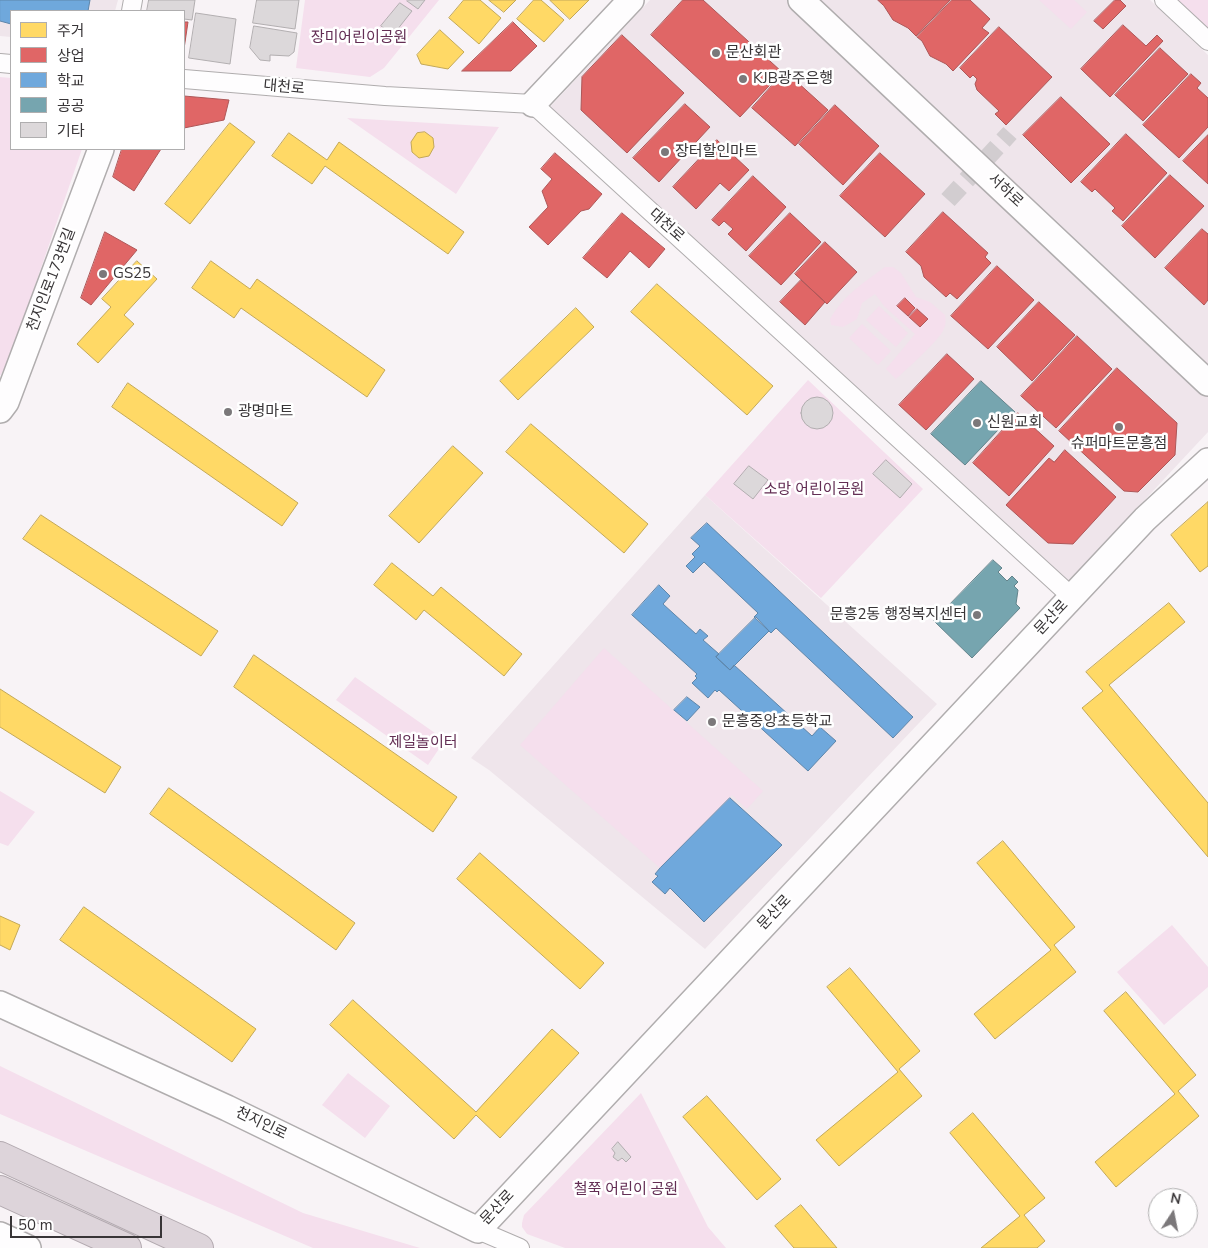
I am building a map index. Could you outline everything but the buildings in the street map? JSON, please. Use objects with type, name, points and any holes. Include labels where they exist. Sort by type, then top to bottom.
[{"type":"highway","points":[[0,1156],[199,1248]]},
{"type":"highway","points":[[0,1190],[127,1248]]},
{"type":"street","points":[[533,104],[631,0]]},
{"type":"street","name":"서하로","points":[[802,0],[1208,383]]},
{"type":"street","points":[[1164,0],[1208,41]]},
{"type":"street","name":"대천로","points":[[185,79],[385,96],[533,104],[799,347]]},
{"type":"street","name":"천지인로173번길","points":[[0,410],[6,402],[101,150]]},
{"type":"street","name":"문산로","points":[[799,347],[1072,597]]},
{"type":"street","name":"문산로","points":[[478,1230],[1072,597],[1150,515],[1208,461]]},
{"type":"street","name":"천지인로","points":[[0,1004],[227,1108],[478,1230],[520,1248]]},
{"type":"street","points":[[0,1235],[28,1248]]},
{"type":"shaded area","points":[[0,0],[118,0],[115,10],[10,10],[10,37],[0,36]]},
{"type":"shaded area","points":[[650,0],[1150,0],[1208,55],[1208,432],[1069,581],[550,107]]},
{"type":"shaded area","name":"문흥중앙초등학교","points":[[705,495],[937,704],[705,949],[489,770],[471,758]]},
{"type":"green space","name":"장미어린이공원","points":[[305,0],[439,0],[384,68],[370,77],[296,68]]},
{"type":"green space","points":[[1039,0],[1074,0],[1087,12],[1071,29]]},
{"type":"green space","points":[[1169,0],[1208,0],[1208,37]]},
{"type":"green space","points":[[0,77],[10,78],[10,150],[82,150],[9,361],[0,376]]},
{"type":"green space","points":[[347,118],[499,127],[456,194]]},
{"type":"green space","points":[[885,267],[893,267],[901,273],[916,297],[930,302],[945,315],[946,319],[945,327],[940,336],[896,379],[886,369],[915,334],[884,306],[875,294],[862,303],[857,319],[843,327],[831,325],[830,319],[848,296]]},
{"type":"green space","points":[[879,306],[908,333],[896,347],[866,320]]},
{"type":"green space","points":[[862,324],[891,351],[878,365],[849,338]]},
{"type":"green space","name":"소망 어린이공원","points":[[808,380],[923,489],[821,598],[705,495]]},
{"type":"green space","points":[[604,648],[763,791],[747,809],[732,795],[660,868],[520,745]]},
{"type":"green space","name":"제일놀이터","points":[[355,677],[445,740],[428,765],[336,700]]},
{"type":"green space","points":[[0,791],[35,812],[8,846],[0,843]]},
{"type":"green space","points":[[1172,925],[1208,967],[1208,987],[1164,1025],[1117,972]]},
{"type":"green space","points":[[0,1066],[303,1213],[420,1248],[313,1248],[0,1114]]},
{"type":"green space","points":[[348,1073],[390,1106],[365,1138],[322,1105]]},
{"type":"green space","name":"철쭉 어린이 공원","points":[[641,1093],[708,1227],[726,1248],[565,1248],[527,1234],[522,1227],[524,1215]]},
{"type":"tunnel","points":[[948,200],[1010,133]]},
{"type":"place","name":"문산회관","points":[[716,53]]},
{"type":"place","name":"KJB광주은행","points":[[743,79]]},
{"type":"place","name":"장터할인마트","points":[[665,152]]},
{"type":"place","name":"GS25","points":[[103,274]]},
{"type":"place","name":"광명마트","points":[[228,412]]},
{"type":"place","name":"신원교회","points":[[977,423]]},
{"type":"place","name":"슈퍼마트문흥점","points":[[1119,427]]},
{"type":"place","name":"문흥2동 행정복지센터","points":[[977,615]]},
{"type":"place","name":"문흥중앙초등학교","points":[[712,722]]}]
